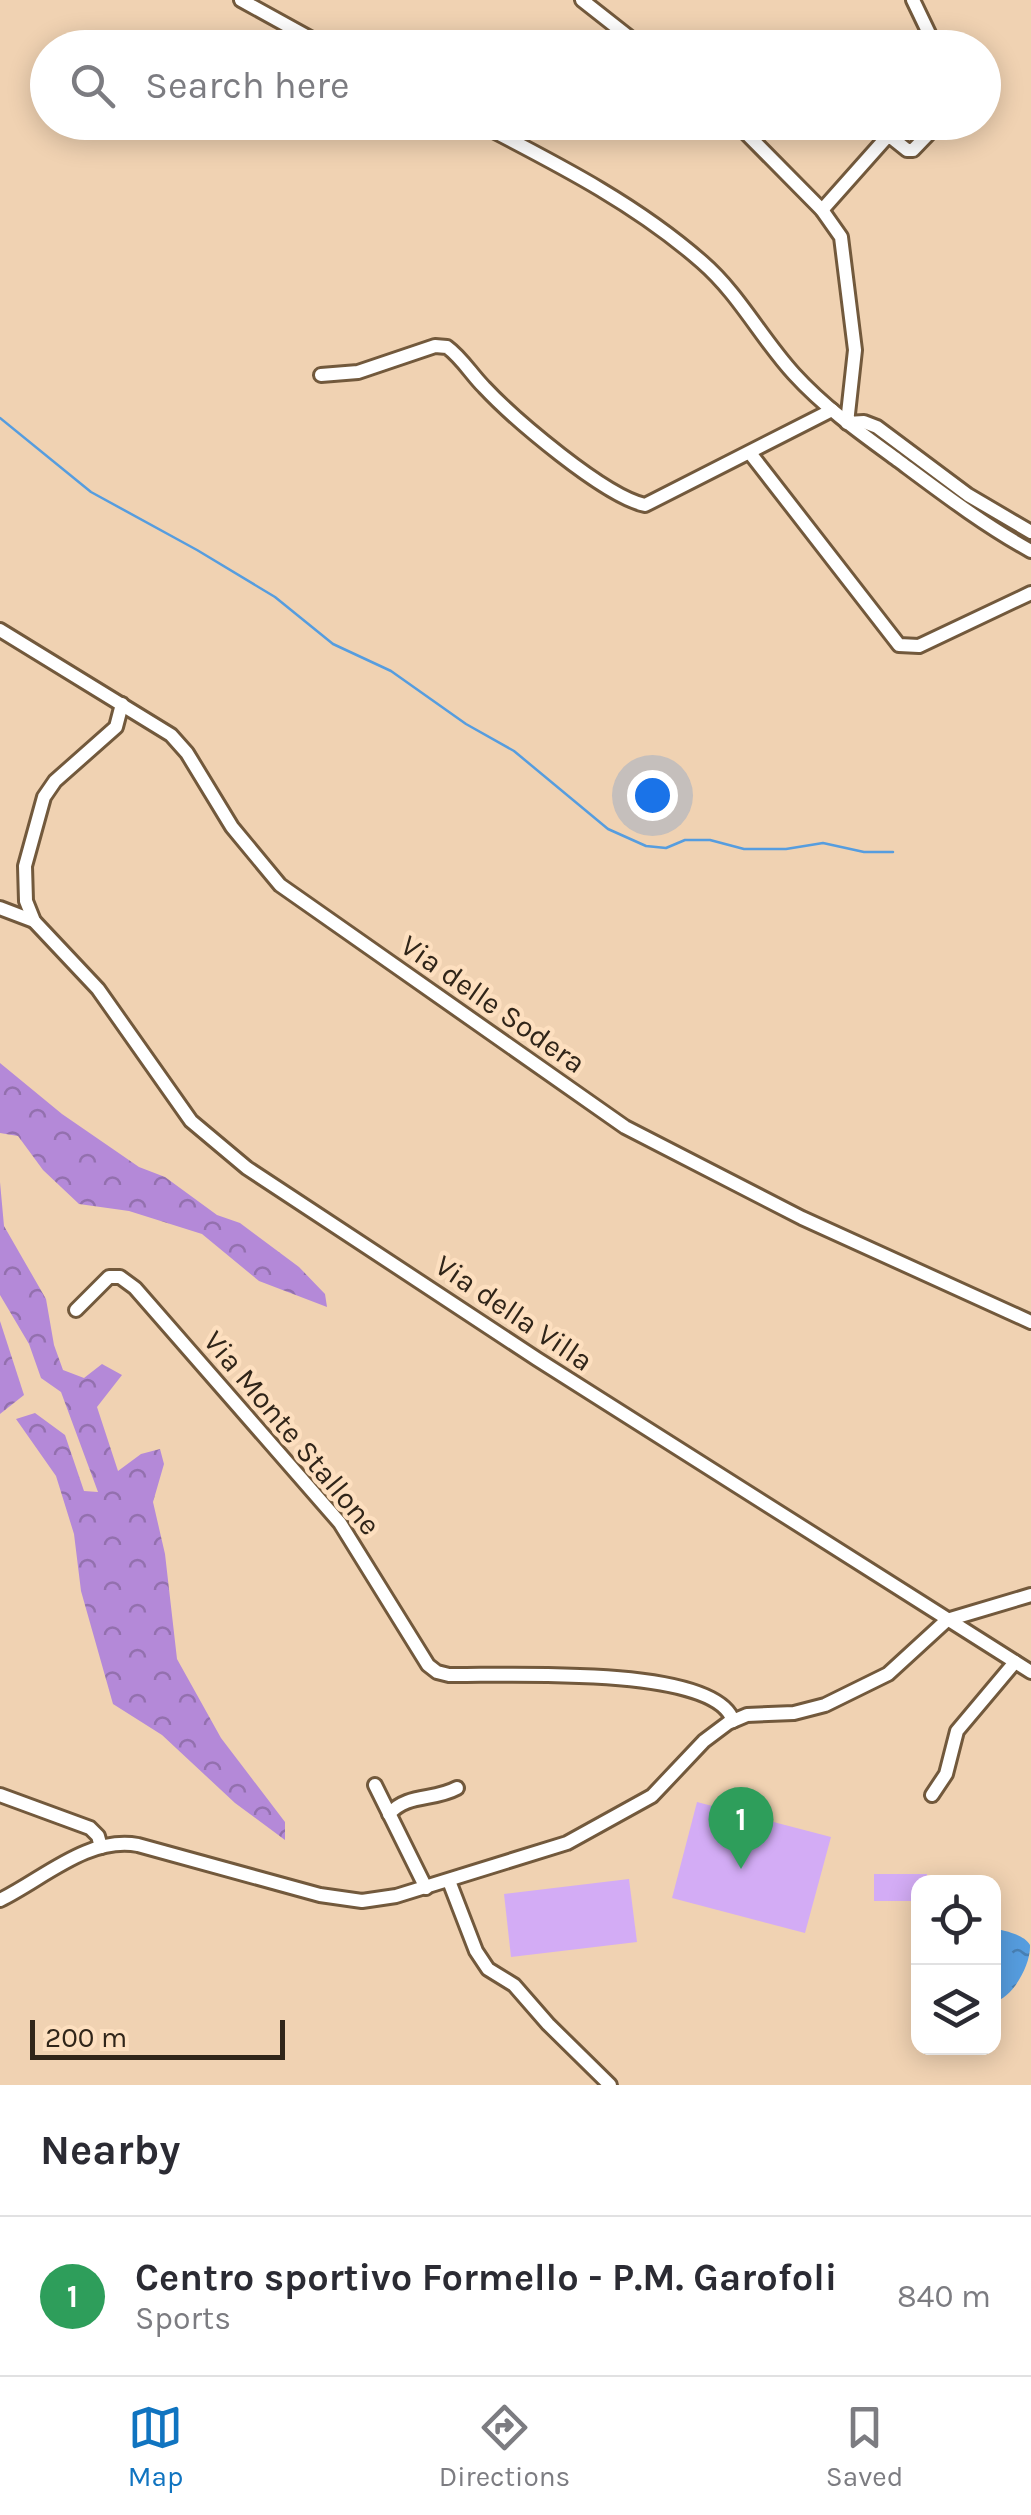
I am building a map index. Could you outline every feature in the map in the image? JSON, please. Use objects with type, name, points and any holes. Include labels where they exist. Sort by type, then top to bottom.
[{"type":"street","points":[[240,0],[295,30]]},
{"type":"street","points":[[582,0],[620,30]]},
{"type":"street","points":[[913,0],[927,30]]},
{"type":"street","points":[[512,140],[634,210],[691,252],[722,281],[790,369],[832,410],[964,510],[1031,551]]},
{"type":"street","points":[[753,140],[822,210],[841,237],[855,355],[847,423]]},
{"type":"street","points":[[822,210],[884,140]]},
{"type":"street","points":[[894,140],[913,150],[923,140]]},
{"type":"street","points":[[321,375],[358,372],[435,346],[447,347],[493,396],[592,478],[641,504],[654,502],[832,410]]},
{"type":"street","points":[[847,423],[864,422],[877,428],[968,495],[1031,532]]},
{"type":"street","points":[[750,453],[898,646],[916,647],[1031,592]]},
{"type":"street","name":"Via delle Sodera","points":[[0,630],[156,724],[182,746],[232,828],[286,891],[625,1127],[802,1218],[1031,1322]]},
{"type":"street","points":[[34,921],[26,901],[24,874],[44,797],[55,781],[112,731],[120,719],[122,704]]},
{"type":"street","name":"Via della Villa","points":[[0,908],[34,921],[92,982],[191,1121],[246,1168],[537,1359],[1031,1672]]},
{"type":"street","name":"Via Monte Stallone","points":[[76,1310],[108,1278],[120,1277],[135,1288],[340,1523],[436,1672],[654,1680],[720,1702],[733,1721]]},
{"type":"street","points":[[0,1900],[82,1854],[102,1847],[133,1844],[320,1896],[352,1901],[385,1899],[426,1888],[557,1847],[643,1802],[662,1788],[704,1741],[733,1721],[746,1715],[813,1709],[874,1683],[947,1620],[1031,1595]]},
{"type":"street","points":[[932,1795],[946,1774],[957,1732],[1015,1662]]},
{"type":"street","points":[[375,1785],[426,1888]]},
{"type":"street","points":[[389,1814],[405,1800],[436,1798],[457,1788]]},
{"type":"street","points":[[0,1796],[90,1828],[102,1847]]},
{"type":"street","points":[[449,1881],[476,1951],[488,1969],[514,1984],[610,2085]]},
{"type":"green space","points":[[0,1063],[62,1114],[139,1167],[165,1177],[217,1215],[240,1223],[299,1267],[325,1294],[327,1307],[259,1281],[202,1234],[129,1211],[79,1204],[43,1170],[18,1136],[0,1133]]},
{"type":"green space","points":[[0,1182],[4,1226],[46,1299],[63,1370],[84,1378],[102,1364],[122,1375],[97,1407],[118,1471],[141,1454],[160,1449],[164,1464],[153,1502],[165,1554],[177,1659],[221,1738],[285,1822],[285,1840],[235,1803],[162,1735],[113,1704],[81,1591],[74,1534],[56,1476],[16,1419],[35,1413],[65,1435],[84,1491],[98,1492],[61,1392],[41,1378],[29,1344],[0,1295]]},
{"type":"green space","points":[[0,1321],[24,1395],[0,1414]]},
{"type":"shaded area","points":[[697,1802],[831,1837],[805,1933],[672,1898]]},
{"type":"shaded area","points":[[874,1874],[927,1874],[911,1875],[911,1901],[874,1901]]},
{"type":"shaded area","points":[[629,1879],[637,1942],[511,1957],[504,1894]]},
{"type":"water","points":[[1001,1930],[1019,1936],[1030,1945],[1019,1980],[1001,1999]]},
{"type":"waterway","points":[[0,418],[91,492],[275,597],[333,644],[391,671],[466,724],[514,751],[608,829],[646,846],[666,848],[685,840],[710,840],[744,849],[786,849],[823,843],[864,852],[893,852]]},
{"type":"place","name":"Centro sportivo Formello - P.M. Garofoli","points":[[741,1869]]}]
